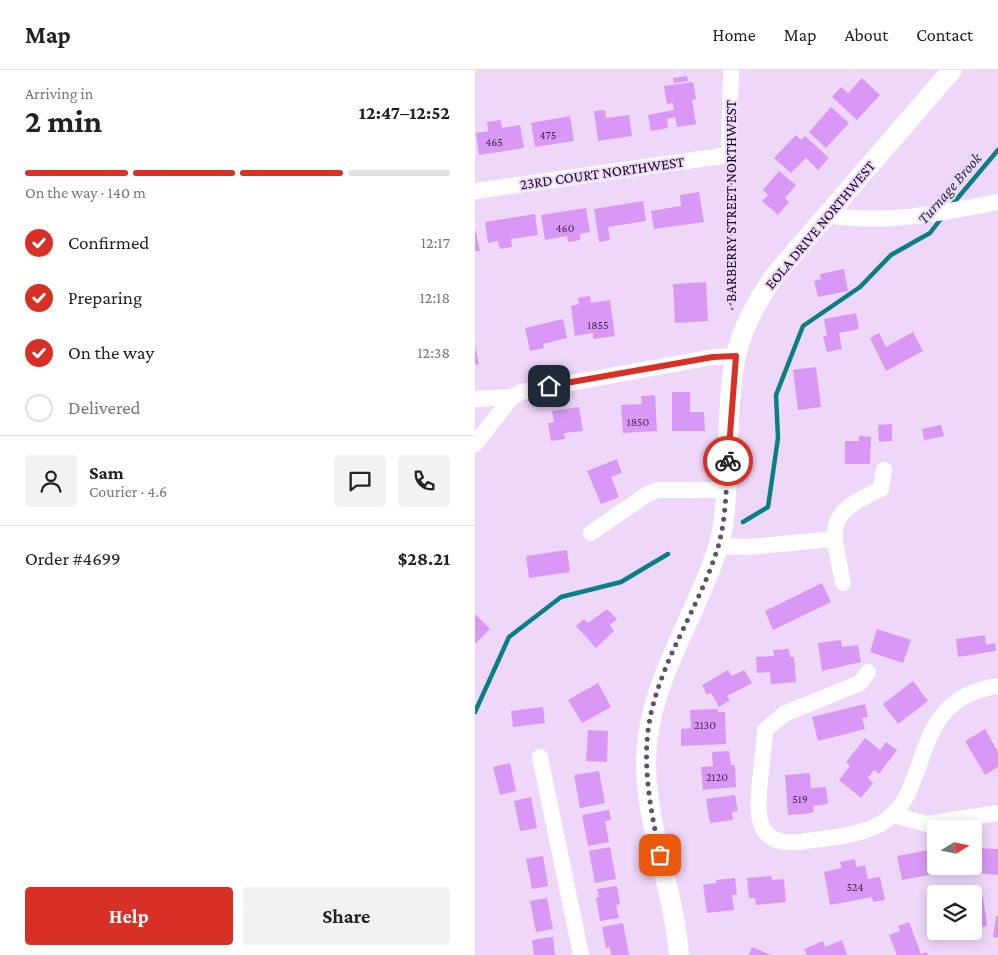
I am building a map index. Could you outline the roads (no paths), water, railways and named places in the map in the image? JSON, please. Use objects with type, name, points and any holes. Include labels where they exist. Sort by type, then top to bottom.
[{"type":"main road","name":"EOLA DRIVE NORTHWEST","points":[[679,955],[649,797],[647,739],[652,708],[663,678],[703,590],[718,546],[726,490],[736,356],[753,309],[776,274],[952,70]]},
{"type":"street","name":"BARBERRY STREET NORTHWEST","points":[[729,155],[731,70]]},
{"type":"street","name":"23RD COURT NORTHWEST","points":[[475,191],[729,155]]},
{"type":"street","points":[[828,215],[872,220],[929,215],[998,202]]},
{"type":"street","points":[[475,399],[513,397],[531,389],[713,357],[736,356]]},
{"type":"street","points":[[475,444],[513,397]]},
{"type":"street","points":[[843,583],[834,538],[838,516],[855,500],[881,489],[884,470]]},
{"type":"street","points":[[591,533],[646,495],[658,490],[726,490]]},
{"type":"street","points":[[718,546],[749,547],[834,538]]},
{"type":"street","points":[[868,672],[860,683],[784,714],[765,730],[758,814],[767,834],[777,841],[798,842],[866,830],[881,824],[893,815],[903,802],[912,783],[924,746],[936,723],[952,707],[979,689],[998,686]]},
{"type":"street","points":[[540,757],[581,955]]},
{"type":"street","points":[[893,815],[927,824],[998,813]]},
{"type":"waterway","name":"Turnage Brook","points":[[951,206],[998,150]]},
{"type":"waterway","name":"Turnage Brook","points":[[743,522],[768,507],[778,438],[776,395],[803,326],[860,287],[891,255],[930,233],[943,216]]},
{"type":"waterway","name":"Turnage Brook","points":[[475,712],[509,637],[561,597],[621,582],[668,554]]}]
